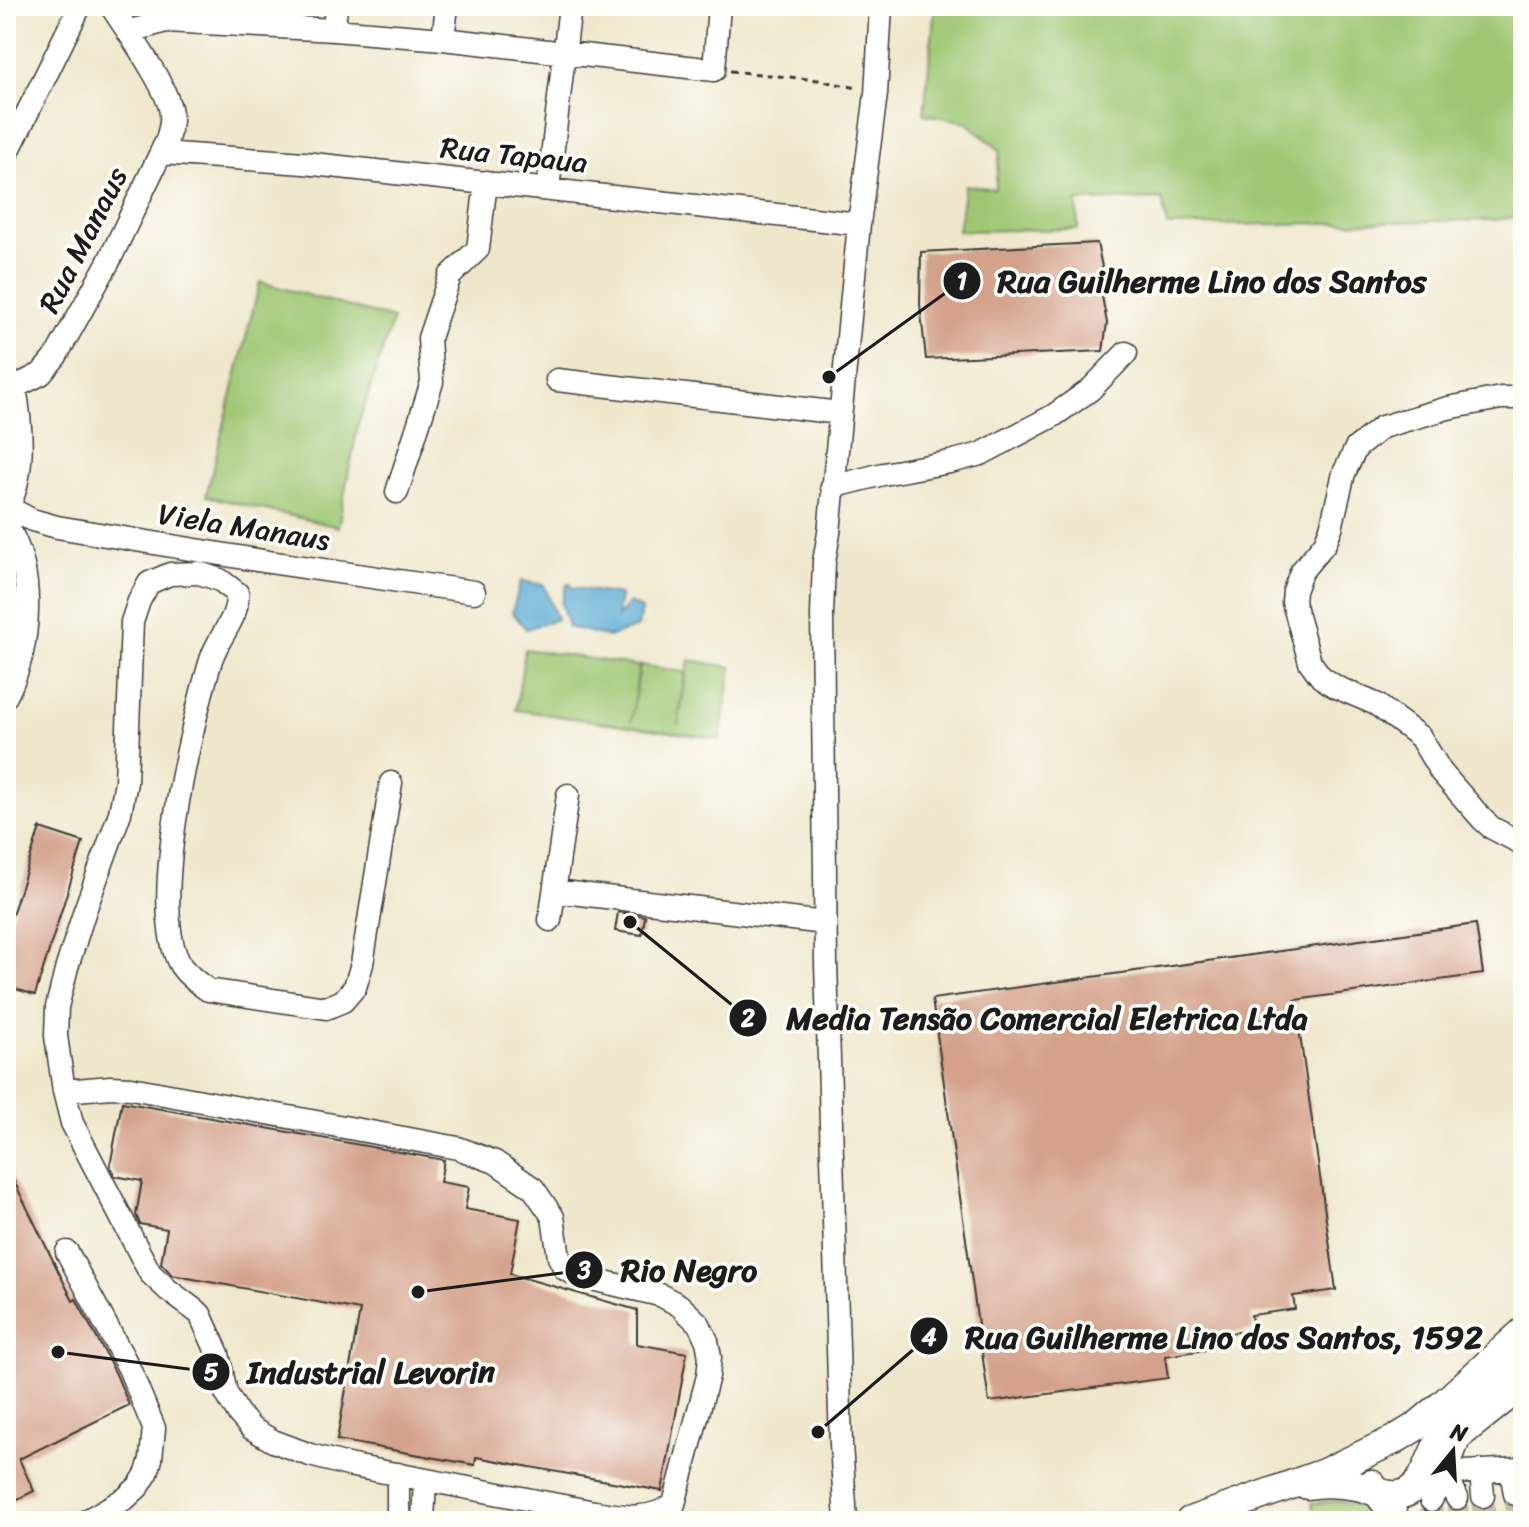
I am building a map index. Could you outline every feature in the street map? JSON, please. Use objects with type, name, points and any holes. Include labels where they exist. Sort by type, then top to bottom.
[{"type":"main road","points":[[1190,1521],[1324,1473],[1394,1440],[1417,1426],[1523,1332]]},
{"type":"main road","points":[[1275,1491],[1314,1484],[1358,1486],[1397,1495],[1413,1489],[1440,1439],[1523,1368]]},
{"type":"main road","points":[[1394,1440],[1369,1471],[1371,1484],[1396,1521]]},
{"type":"street","points":[[6,156],[80,6]]},
{"type":"street","name":"Rua Manaus","points":[[7,515],[19,470],[21,440],[19,411],[10,378],[41,374],[56,356],[108,263],[167,140],[172,113],[166,94],[111,6]]},
{"type":"street","points":[[334,30],[336,6]]},
{"type":"street","points":[[443,39],[447,6]]},
{"type":"street","points":[[548,189],[570,6]]},
{"type":"street","points":[[128,32],[166,13],[443,39],[714,70],[719,6]]},
{"type":"street","points":[[846,1521],[825,1297],[822,614],[824,562],[859,224],[876,94],[881,6]]},
{"type":"street","name":"Rua Tapaua","points":[[161,153],[304,163],[859,224]]},
{"type":"street","points":[[397,492],[432,382],[429,338],[450,276],[478,249],[486,182]]},
{"type":"street","points":[[832,487],[981,454],[1053,416],[1090,390],[1126,353]]},
{"type":"street","points":[[557,380],[840,413]]},
{"type":"street","points":[[1523,398],[1501,398],[1448,408],[1382,427],[1356,448],[1344,473],[1325,543],[1301,572],[1293,602],[1310,662],[1321,677],[1376,704],[1420,737],[1441,772],[1483,820],[1523,844]]},
{"type":"street","points":[[6,696],[21,657],[26,604],[21,557],[7,515]]},
{"type":"street","name":"Viela Manaus","points":[[7,515],[57,527],[269,562],[474,592]]},
{"type":"street","points":[[64,1091],[131,1088],[458,1148],[495,1162],[533,1188],[553,1217],[559,1257],[565,1269],[579,1276],[660,1295],[679,1305],[699,1324],[710,1357],[708,1376],[674,1504],[664,1512],[650,1516],[626,1517],[310,1455],[251,1428],[226,1393],[218,1354],[200,1314],[150,1273],[72,1123],[64,1091],[56,1036],[57,1007],[75,940],[120,813],[129,742],[132,622],[149,583],[170,574],[199,573],[220,580],[237,593],[236,612],[218,641],[204,688],[172,838],[167,904],[172,941],[180,964],[194,981],[208,990],[326,1008],[343,1001],[355,987],[362,964],[391,783]]},
{"type":"street","points":[[550,920],[568,795]]},
{"type":"street","points":[[555,891],[825,923]]},
{"type":"street","points":[[67,1252],[129,1368],[154,1428],[151,1459],[139,1486],[126,1498],[86,1521]]},
{"type":"street","points":[[1431,1500],[1459,1439],[1514,1395],[1523,1368],[1506,1365],[1480,1369]]},
{"type":"street","points":[[1446,1473],[1521,1468]]},
{"type":"street","points":[[1515,1494],[1513,1482],[1521,1468]]},
{"type":"street","points":[[1481,1472],[1483,1496]]},
{"type":"street","points":[[1446,1473],[1457,1498]]},
{"type":"street","points":[[398,1474],[398,1521]]},
{"type":"street","points":[[423,1521],[425,1480]]},
{"type":"path","points":[[714,70],[827,81],[876,94]]},
{"type":"green space","points":[[935,6],[1523,6],[1523,216],[1494,220],[1167,226],[1162,199],[1077,201],[1078,229],[958,231],[965,185],[995,189],[1000,150],[966,122],[924,114]]},
{"type":"green space","points":[[260,282],[393,319],[358,425],[338,527],[206,496]]},
{"type":"green space","points":[[525,649],[639,666],[631,722],[640,665],[685,672],[678,725],[689,660],[732,667],[720,739],[516,710]]},
{"type":"green space","points":[[1338,1501],[1359,1506],[1376,1521],[1314,1521],[1312,1503]]},
{"type":"water","points":[[521,581],[544,585],[557,619],[526,629],[512,612]]},
{"type":"water","points":[[567,584],[620,595],[617,617],[629,603],[641,609],[638,627],[608,637],[568,627],[561,603]]},
{"type":"building","points":[[1097,243],[1107,323],[1103,351],[926,359],[920,304],[921,252]]},
{"type":"building","points":[[40,828],[83,842],[35,995],[6,986],[6,934]]},
{"type":"building","points":[[618,912],[645,916],[642,935],[615,931]]},
{"type":"building","points":[[1476,924],[1483,974],[1295,1000],[1336,1290],[1293,1296],[1295,1309],[1251,1315],[1253,1330],[1210,1336],[1212,1349],[1165,1356],[1168,1378],[989,1402],[932,999]]},
{"type":"building","points":[[122,1102],[444,1160],[440,1182],[469,1187],[465,1209],[520,1219],[510,1274],[637,1310],[637,1344],[687,1353],[662,1491],[476,1457],[475,1465],[337,1440],[360,1310],[172,1275],[161,1263],[167,1229],[140,1224],[136,1215],[142,1181],[115,1176],[110,1166]]},
{"type":"building","points":[[6,1165],[73,1301],[76,1299],[116,1374],[129,1405],[19,1459],[34,1491],[6,1505]]},
{"type":"tunnel","points":[[1515,1494],[1517,1521]]},
{"type":"tunnel","points":[[1483,1496],[1485,1521]]},
{"type":"tunnel","points":[[1457,1498],[1459,1521]]},
{"type":"tunnel","points":[[1431,1500],[1432,1521]]},
{"type":"place","name":"Rua Guilherme Lino dos Santos","points":[[829,377]]},
{"type":"place","name":"Media Tensão Comercial Eletrica Ltda","points":[[630,922]]},
{"type":"place","name":"Rio Negro","points":[[418,1292]]},
{"type":"place","name":"Industrial Levorin","points":[[58,1352]]},
{"type":"place","name":"Rua Guilherme Lino dos Santos, 1592","points":[[818,1432]]}]
